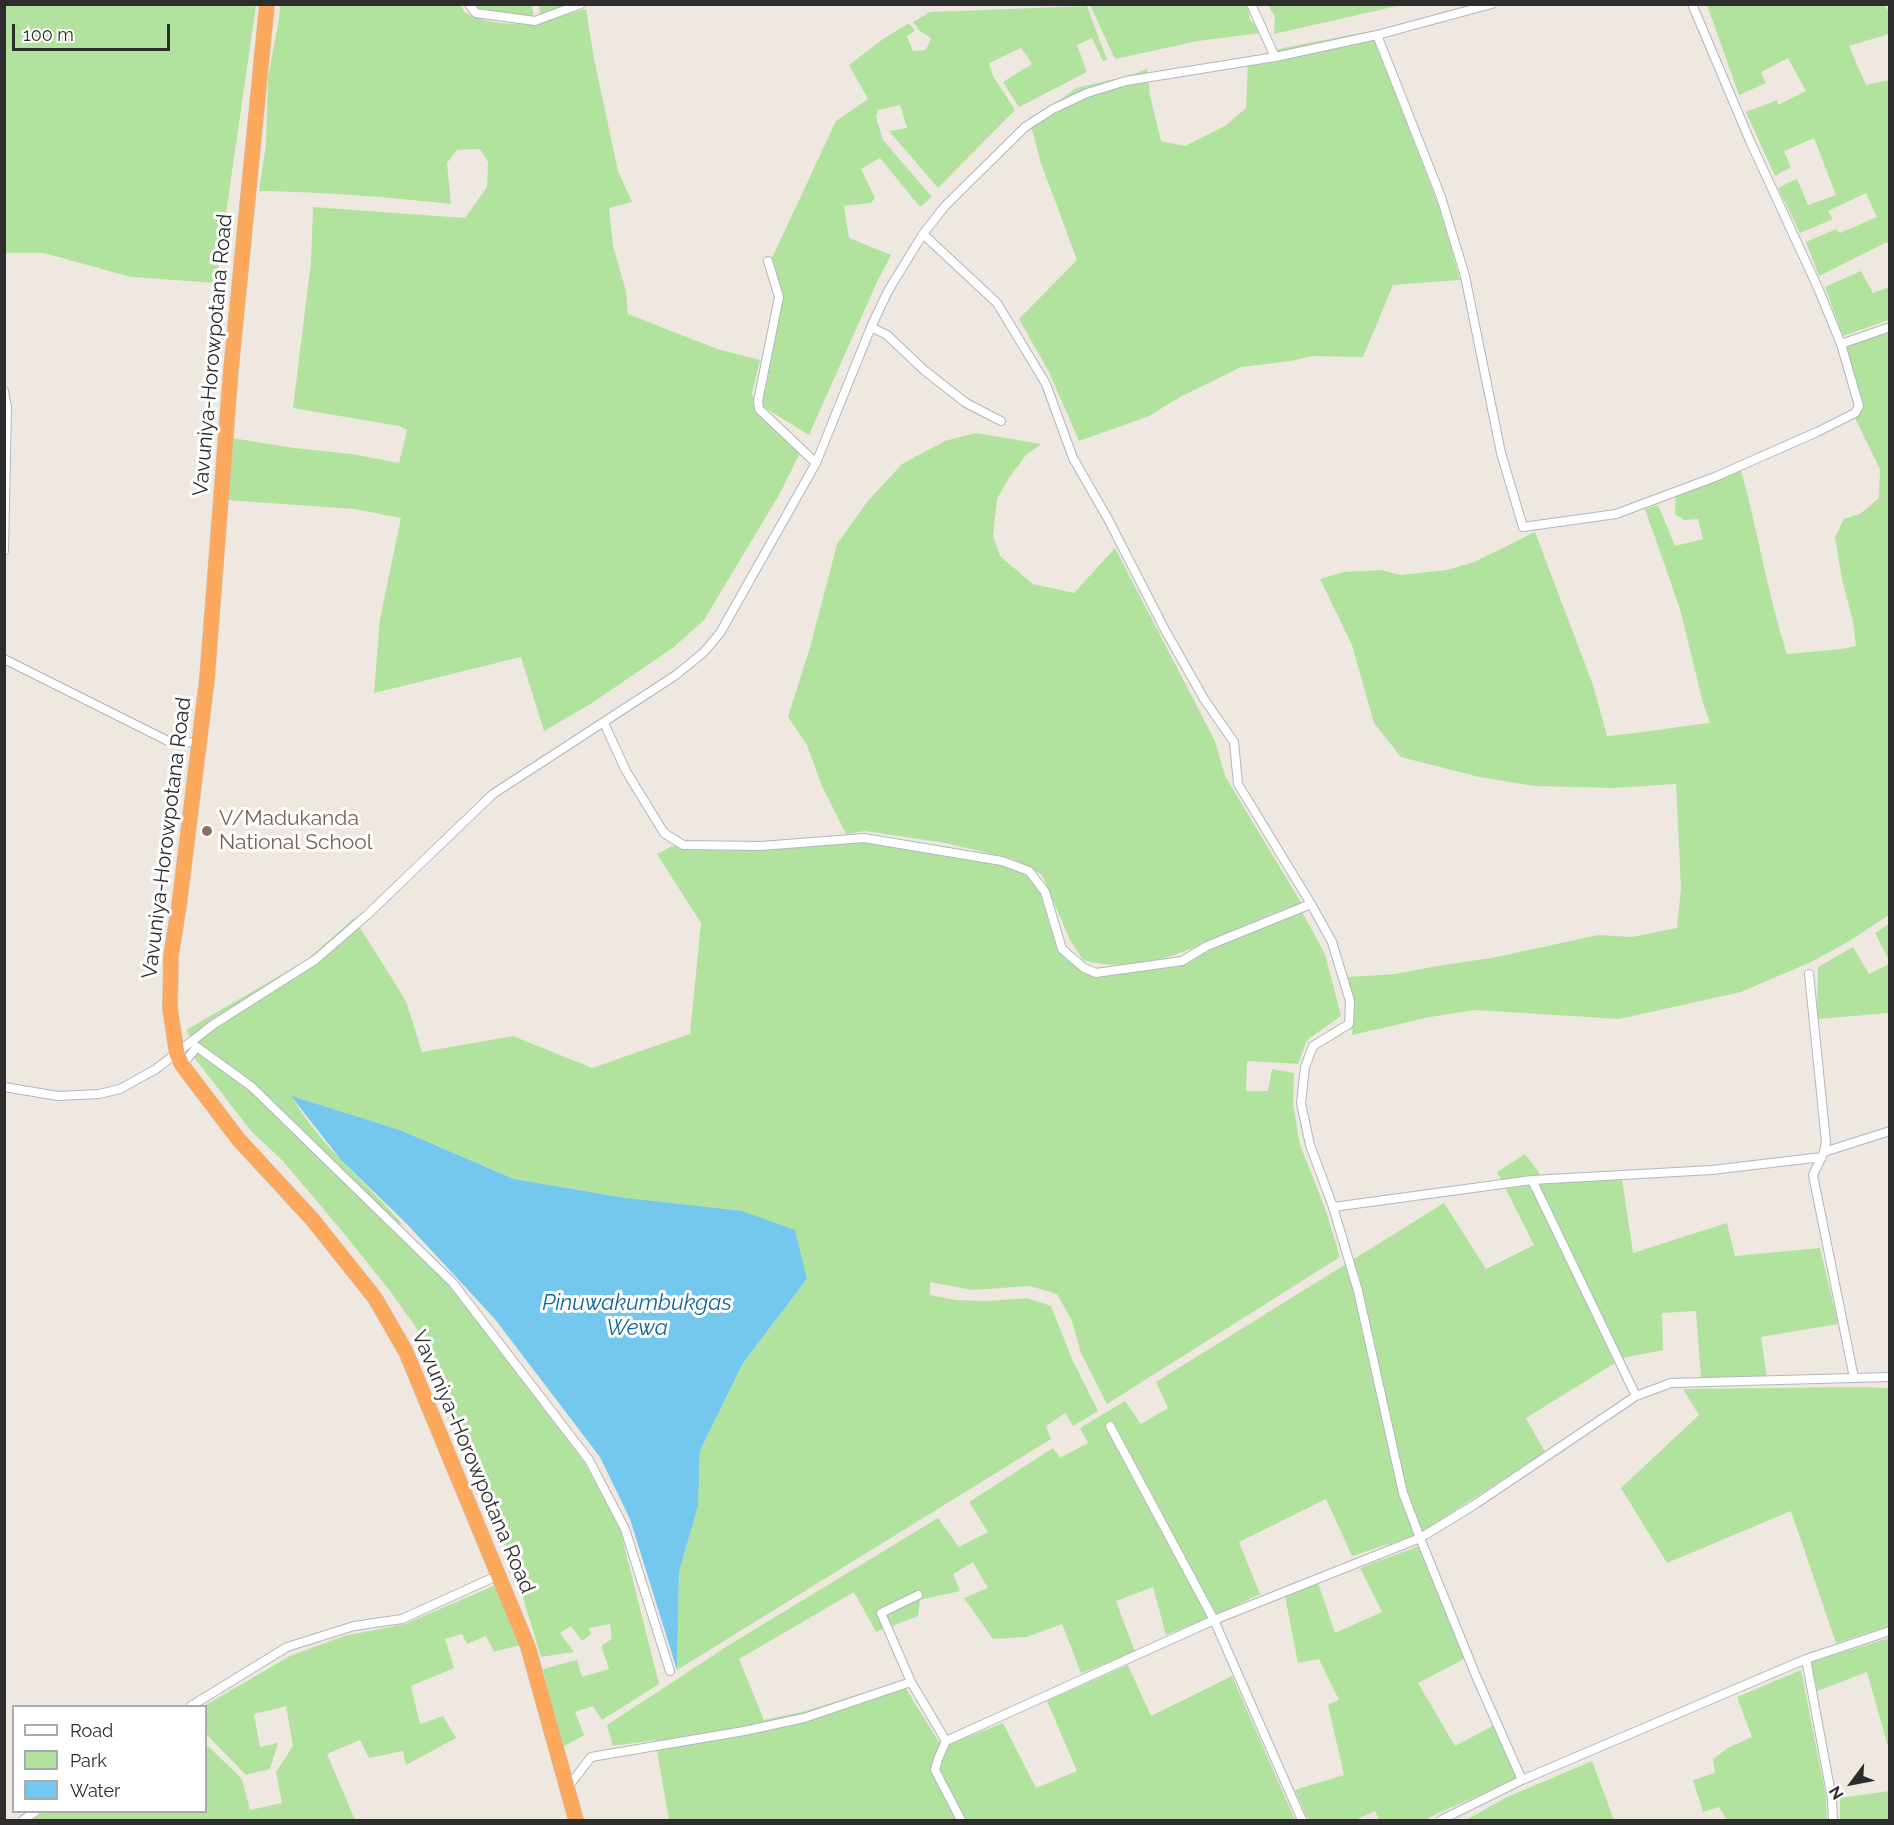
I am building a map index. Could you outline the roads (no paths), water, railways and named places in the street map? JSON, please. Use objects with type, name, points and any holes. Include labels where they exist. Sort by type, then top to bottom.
[{"type":"highway","name":"Vavuniya-Horowpotana Road","points":[[267,4],[231,369],[207,679],[171,956],[170,1009],[179,1059],[239,1140],[312,1219],[375,1299],[406,1352],[528,1647],[576,1821]]},
{"type":"street","points":[[469,4],[476,13],[535,21],[581,4]]},
{"type":"street","points":[[1251,4],[1275,57]]},
{"type":"street","points":[[179,1059],[214,1024],[315,960],[367,915],[493,794],[676,675],[704,652],[720,633],[816,462],[888,291],[923,234],[945,206],[1025,127],[1053,109],[1087,93],[1126,81],[1275,57],[1377,35],[1492,4]]},
{"type":"street","points":[[1377,35],[1441,197],[1465,276],[1501,453],[1523,527],[1616,514],[1715,477],[1855,413],[1859,406],[1841,344],[1818,288],[1750,141],[1692,4]]},
{"type":"street","points":[[923,234],[997,303],[1046,384],[1072,458],[1108,519],[1164,630],[1204,699],[1234,742],[1238,784],[1332,942],[1350,1001],[1349,1024],[1313,1046],[1305,1067],[1301,1103],[1310,1145],[1333,1207],[1358,1291],[1403,1493],[1522,1780]]},
{"type":"street","points":[[768,261],[779,297],[758,401],[759,409],[816,462]]},
{"type":"street","points":[[871,327],[886,336],[966,403],[1001,421]]},
{"type":"street","points":[[1841,344],[1890,327]]},
{"type":"street","points":[[4,391],[7,407],[4,551]]},
{"type":"street","points":[[4,659],[168,741],[199,743]]},
{"type":"street","points":[[604,723],[626,771],[664,833],[683,845],[761,846],[864,838],[1002,861],[1029,872],[1045,892],[1062,949],[1084,968],[1096,973],[1182,961],[1207,946],[1311,904]]},
{"type":"street","points":[[1809,974],[1826,1142],[1823,1155],[1813,1175],[1854,1378]]},
{"type":"street","points":[[4,1087],[57,1096],[99,1094],[120,1089],[198,1047],[252,1086],[453,1283],[589,1460],[624,1529],[670,1671]]},
{"type":"street","points":[[1333,1207],[1532,1180],[1712,1170],[1823,1155],[1890,1131]]},
{"type":"street","points":[[1532,1180],[1636,1396]]},
{"type":"street","points":[[960,1821],[935,1770],[946,1741],[1214,1620],[1420,1538],[1474,1505],[1636,1396],[1671,1383],[1890,1377]]},
{"type":"street","points":[[1110,1426],[1214,1620],[1302,1821]]},
{"type":"street","points":[[194,1705],[287,1647],[354,1626],[402,1619],[500,1575]]},
{"type":"street","points":[[918,1595],[881,1613],[911,1682],[946,1741]]},
{"type":"street","points":[[1441,1821],[1522,1780],[1806,1659],[1890,1631]]},
{"type":"street","points":[[1806,1659],[1832,1798],[1833,1821]]},
{"type":"street","points":[[568,1787],[591,1757],[744,1731],[804,1718],[911,1682]]},
{"type":"water","name":"Pinuwakumbukgas Wewa","points":[[291,1096],[400,1130],[514,1179],[626,1198],[742,1211],[795,1230],[807,1279],[743,1363],[700,1451],[698,1506],[679,1572],[677,1670],[630,1519],[600,1457],[494,1318],[406,1223],[341,1160]]},
{"type":"place","name":"V/Madukanda National School","points":[[207,831]]}]
